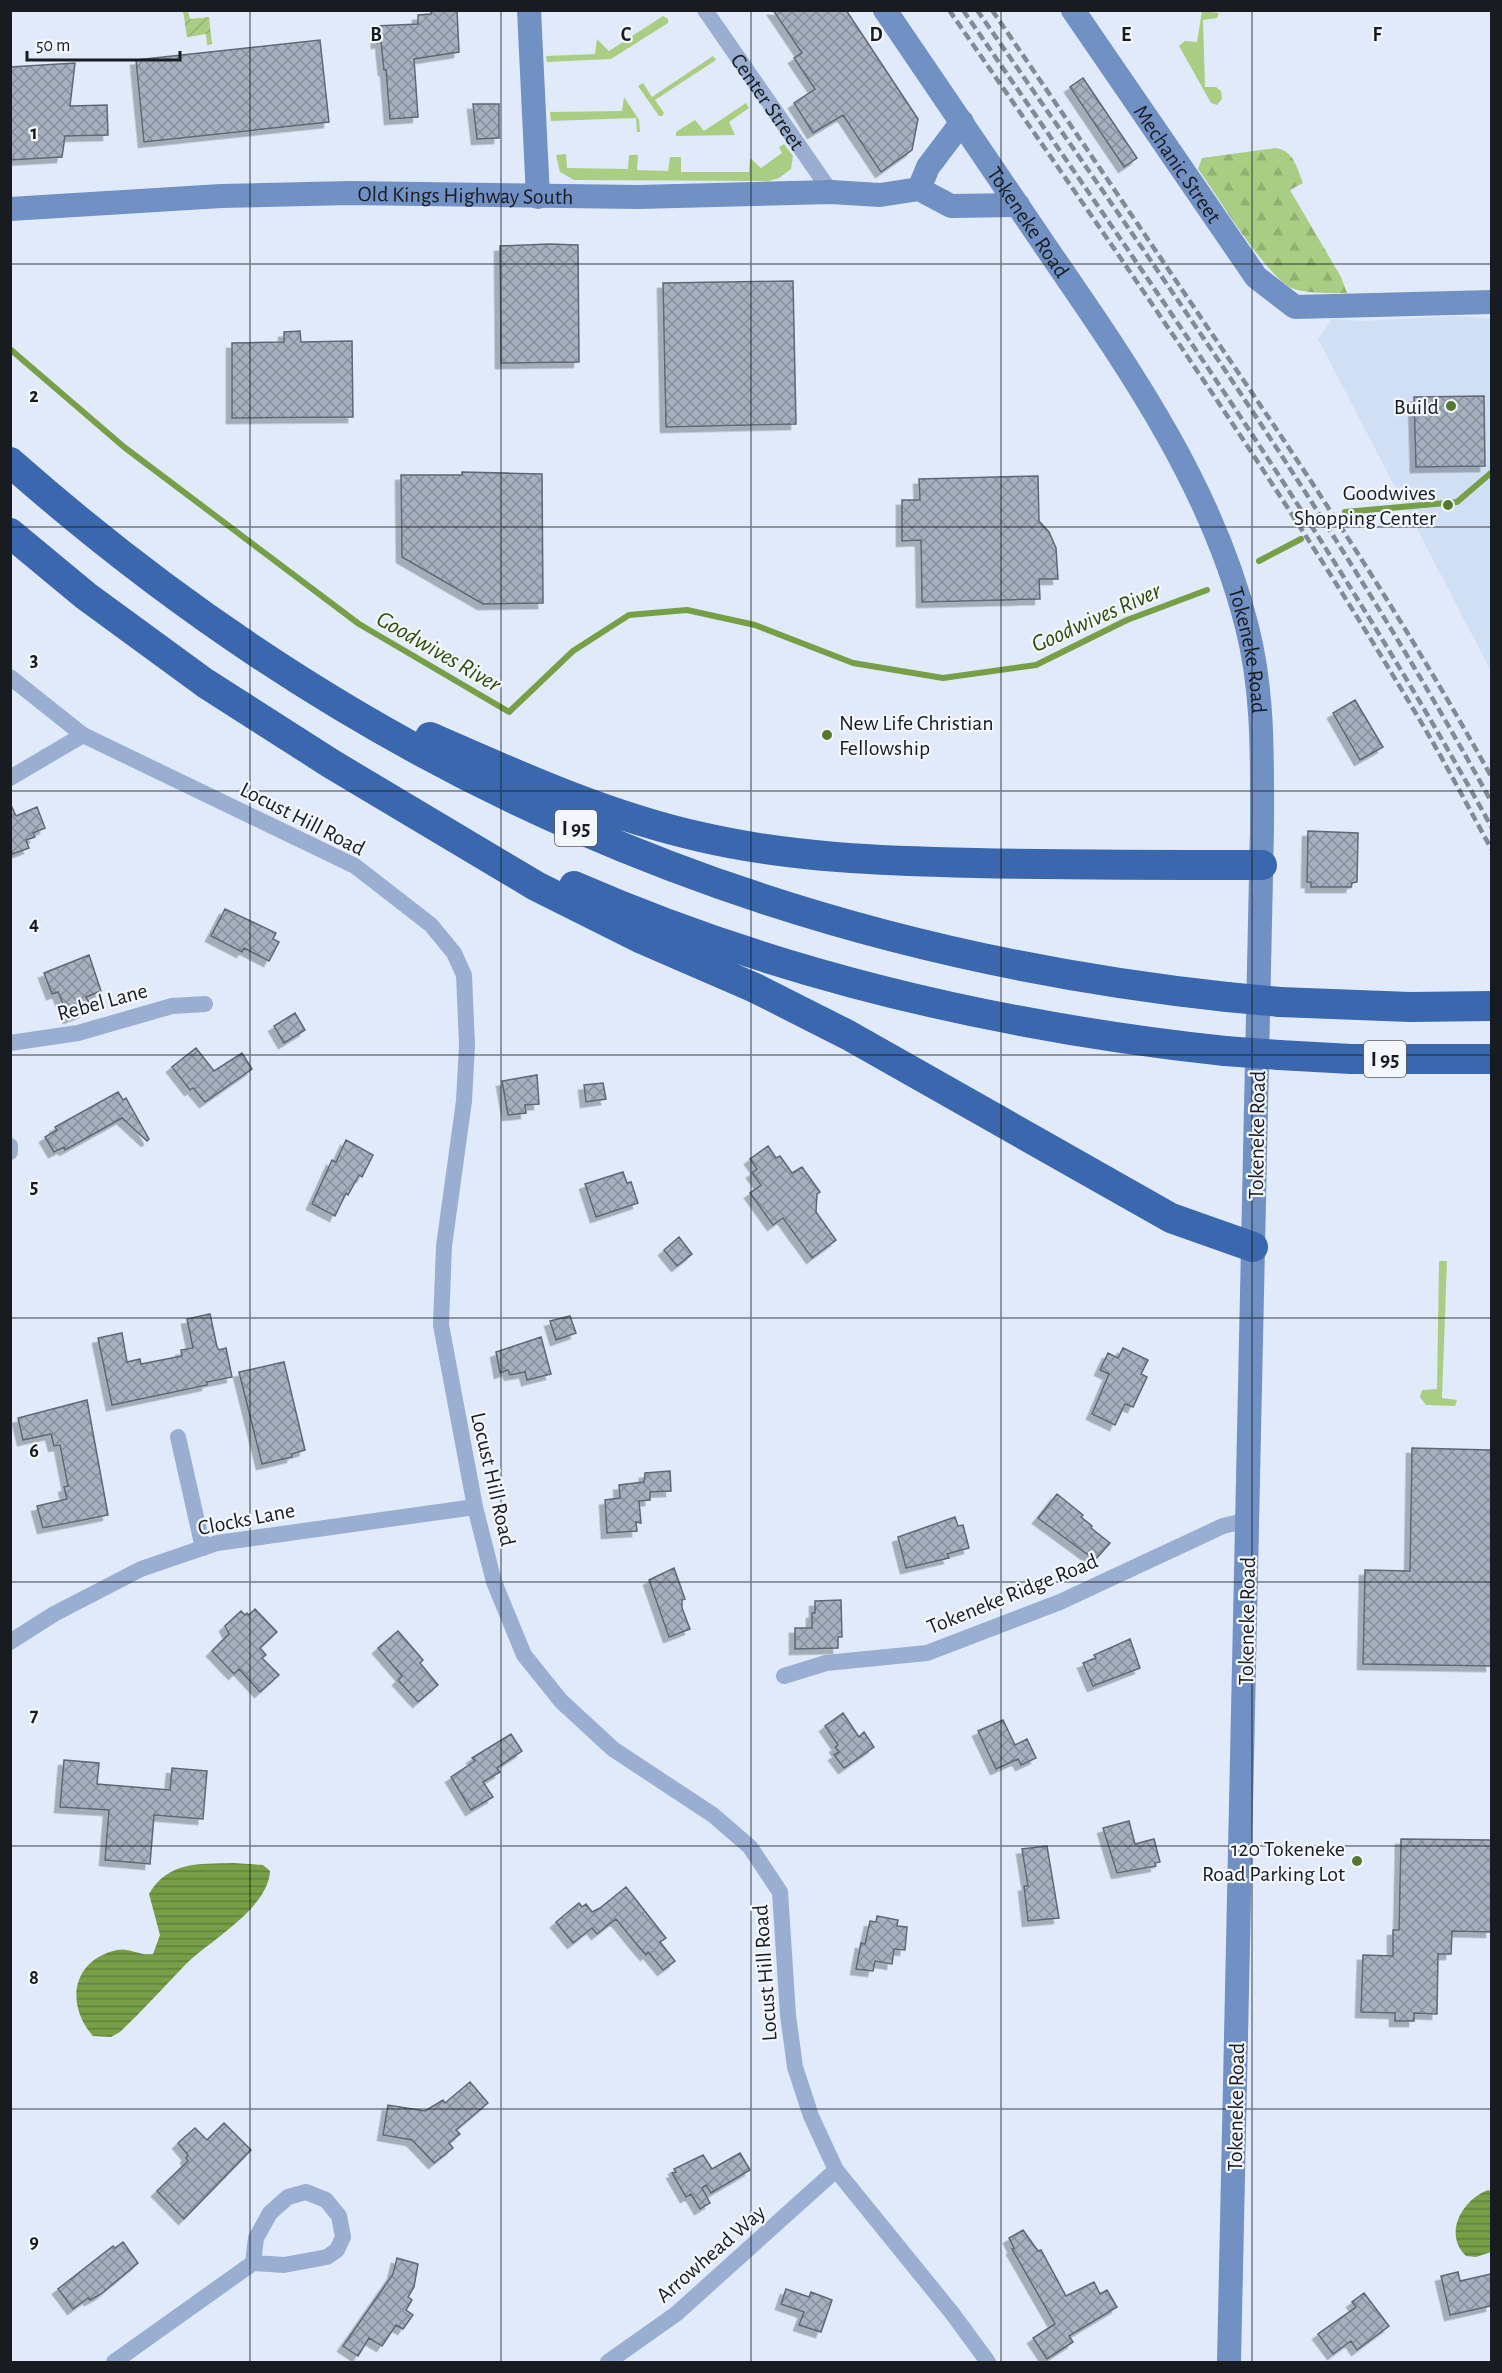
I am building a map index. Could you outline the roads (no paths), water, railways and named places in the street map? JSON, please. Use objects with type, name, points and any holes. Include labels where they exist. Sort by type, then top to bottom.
[{"type":"highway","name":"I 95","points":[[10,462],[108,546],[213,624],[289,675],[422,753],[515,800],[620,847],[758,899],[897,940],[970,957],[1115,984],[1280,1002],[1491,1006]]},
{"type":"highway","name":"I 95","points":[[10,533],[144,640],[205,683],[330,763],[460,833],[527,865],[605,899],[733,946],[865,986],[958,1009],[1093,1034],[1225,1051],[1278,1055],[1351,1059],[1491,1059]]},
{"type":"highway","points":[[289,675],[580,800],[650,824],[735,844],[800,854],[879,860],[1036,864],[1262,865]]},
{"type":"highway","points":[[330,763],[536,886],[587,913],[818,1019],[1171,1218],[1253,1246]]},
{"type":"main road","points":[[529,10],[538,197]]},
{"type":"main road","name":"Tokeneke Road","points":[[885,10],[1143,392],[1175,447],[1228,565],[1248,629],[1259,698],[1262,865],[1229,2362]]},
{"type":"main road","name":"Mechanic Street","points":[[1073,10],[1256,277],[1295,307],[1491,302]]},
{"type":"main road","points":[[962,122],[928,167],[919,189],[951,206],[1018,206]]},
{"type":"main road","name":"Old Kings Highway South","points":[[10,209],[188,198],[350,193],[638,198],[831,192],[880,195],[919,189]]},
{"type":"street","name":"Center Street","points":[[705,10],[831,192]]},
{"type":"street","name":"Locust Hill Road","points":[[10,677],[83,735],[355,866],[431,925],[454,953],[464,975],[467,1045],[464,1101],[444,1246],[441,1325],[475,1507],[494,1582],[524,1655],[561,1701],[613,1749],[713,1815],[750,1847],[780,1892],[788,2015],[795,2067],[811,2116],[836,2170],[952,2313],[988,2362]]},
{"type":"street","points":[[10,778],[83,735]]},
{"type":"street","name":"Rebel Lane","points":[[10,1043],[78,1033],[172,1006],[205,1004]]},
{"type":"street","points":[[10,1146],[10,1152]]},
{"type":"street","points":[[178,1437],[203,1548]]},
{"type":"street","name":"Clocks Lane","points":[[10,1642],[54,1614],[141,1569],[203,1548],[243,1538],[475,1507]]},
{"type":"street","name":"Tokeneke Ridge Road","points":[[784,1676],[826,1664],[927,1653],[1060,1602],[1223,1526],[1248,1520]]},
{"type":"street","name":"Arrowhead Way","points":[[608,2362],[676,2314],[836,2170]]},
{"type":"street","points":[[114,2362],[253,2263],[284,2265],[327,2257],[337,2250],[343,2237],[339,2216],[326,2200],[306,2192],[288,2197],[270,2213],[256,2238],[253,2263]]},
{"type":"waterway","name":"Goodwives River","points":[[10,349],[124,447],[359,624],[509,712],[573,651],[629,615],[687,610],[755,625],[853,663],[943,678],[1036,665],[1127,620],[1207,590]]},
{"type":"waterway","name":"Goodwives River","points":[[1345,512],[1457,502],[1492,472]]},
{"type":"waterway","name":"Goodwives River","points":[[1259,561],[1301,539]]},
{"type":"railway","points":[[949,10],[1251,451],[1421,722],[1492,850]]},
{"type":"railway","points":[[963,10],[1170,311],[1304,515],[1432,722],[1492,828]]},
{"type":"railway","points":[[977,10],[1179,302],[1310,499],[1434,700],[1492,803]]},
{"type":"railway","points":[[992,10],[1322,498],[1392,608],[1492,778]]},
{"type":"place","name":"Build","points":[[1451,406]]},
{"type":"place","name":"Goodwives Shopping Center","points":[[1448,505]]},
{"type":"place","name":"New Life Christian Fellowship","points":[[827,735]]},
{"type":"place","name":"120 Tokeneke Road Parking Lot","points":[[1357,1861]]}]
